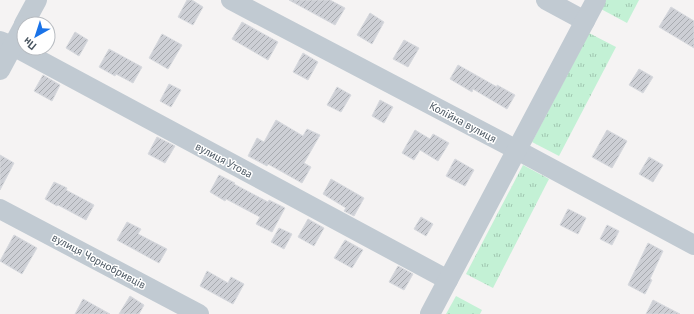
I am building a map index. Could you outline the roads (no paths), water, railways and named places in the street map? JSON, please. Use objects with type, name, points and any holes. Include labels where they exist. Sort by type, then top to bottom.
[{"type":"street","points":[[28,16],[37,0]]},
{"type":"street","name":"Колійна вулиця","points":[[232,0],[694,245]]},
{"type":"street","points":[[546,0],[585,21]]},
{"type":"street","points":[[430,314],[596,0]]},
{"type":"street","points":[[0,70],[6,44],[16,33]]},
{"type":"street","name":"вулиця Утова","points":[[6,44],[448,280]]},
{"type":"street","name":"вулиця Чорнобривців","points":[[0,209],[199,314]]}]
